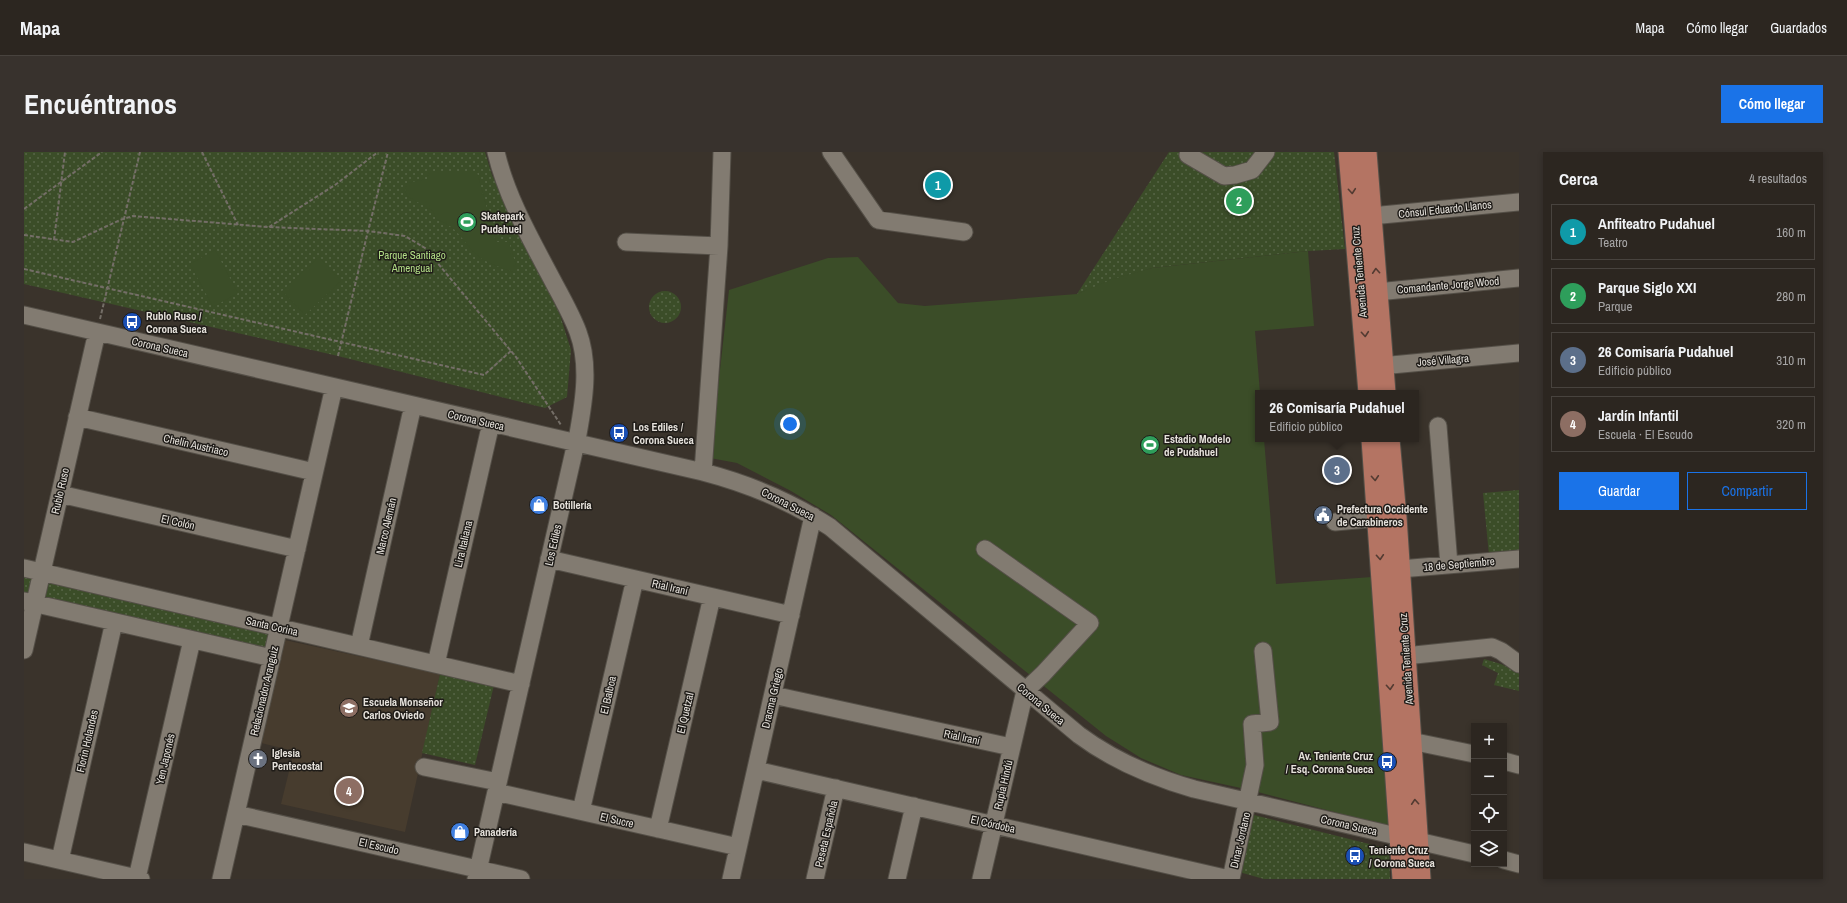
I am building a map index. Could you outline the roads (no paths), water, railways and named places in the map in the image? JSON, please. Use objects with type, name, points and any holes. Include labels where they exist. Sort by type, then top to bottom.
[{"type":"main road","name":"Avenida Teniente Cruz","points":[[1349,152],[1375,367],[1384,390]]},
{"type":"main road","name":"Avenida Teniente Cruz","points":[[1366,152],[1377,292],[1375,367],[1370,390]]},
{"type":"main road","name":"Avenida Teniente Cruz","points":[[1373,442],[1387,518],[1400,569],[1411,741],[1409,839],[1403,879]]},
{"type":"main road","name":"Avenida Teniente Cruz","points":[[1389,442],[1387,518],[1409,839],[1420,879]]},
{"type":"street","name":"Los Ediles","points":[[477,874],[576,443],[584,392],[583,353],[578,332],[523,223],[502,176],[496,152]]},
{"type":"street","points":[[703,472],[719,246],[722,152]]},
{"type":"street","points":[[831,152],[878,220],[964,232]]},
{"type":"street","points":[[1188,155],[1224,176],[1235,175],[1252,170],[1266,152]]},
{"type":"street","name":"Cónsul Eduardo Llanos","points":[[1371,216],[1519,202]]},
{"type":"street","points":[[626,242],[719,246]]},
{"type":"street","name":"Comandante Jorge Wood","points":[[1377,292],[1519,278]]},
{"type":"street","name":"Corona Sueca","points":[[24,315],[703,472],[764,492],[813,516],[845,540],[1083,738],[1118,760],[1171,783],[1471,853]]},
{"type":"street","name":"Rublo Ruso","points":[[24,650],[29,602],[42,572],[97,332]]},
{"type":"street","name":"José Villagra","points":[[1375,367],[1519,353]]},
{"type":"street","name":"Relacionador Aranguiz","points":[[221,879],[334,387]]},
{"type":"street","name":"Marco Alemán","points":[[359,646],[413,405]]},
{"type":"street","name":"Chelín Austriaco","points":[[77,417],[314,472]]},
{"type":"street","name":"Lira Italiana","points":[[436,664],[491,423]]},
{"type":"street","points":[[1438,426],[1449,565]]},
{"type":"street","name":"El Colón","points":[[60,494],[297,549]]},
{"type":"street","name":"Dracma Griego","points":[[731,879],[813,516]]},
{"type":"street","points":[[1335,522],[1387,518]]},
{"type":"street","points":[[985,549],[1090,623],[1043,674],[1025,691]]},
{"type":"street","name":"Rial Iraní","points":[[550,559],[791,615]]},
{"type":"street","name":"18 de Septiembre","points":[[1400,569],[1519,559]]},
{"type":"street","name":"Santa Corina","points":[[24,568],[521,684]]},
{"type":"street","name":"El Balboa","points":[[581,812],[634,579]]},
{"type":"street","name":"El Quetzal","points":[[658,829],[712,597]]},
{"type":"street","points":[[29,602],[272,658]]},
{"type":"street","name":"Florin Holandes","points":[[60,860],[114,622]]},
{"type":"street","name":"Yen Japonés","points":[[139,879],[192,640]]},
{"type":"street","points":[[1405,656],[1492,648],[1501,651],[1519,664]]},
{"type":"street","name":"Dinar Jordano","points":[[1230,879],[1255,765],[1252,724],[1270,722],[1263,651]]},
{"type":"street","name":"Rupia Hindú","points":[[981,879],[1025,691]]},
{"type":"street","name":"Rial Iraní","points":[[772,695],[1011,747]]},
{"type":"street","points":[[1411,741],[1471,753]]},
{"type":"street","points":[[1507,762],[1519,765]]},
{"type":"street","name":"El Sucre","points":[[424,767],[581,812],[738,847]]},
{"type":"street","name":"El Córdoba","points":[[756,770],[1230,879]]},
{"type":"street","name":"Peseta Española","points":[[815,879],[836,788]]},
{"type":"street","points":[[897,879],[914,806]]},
{"type":"street","name":"El Escudo","points":[[236,814],[477,874],[521,879]]},
{"type":"street","points":[[24,852],[139,879]]},
{"type":"street","points":[[1507,861],[1519,864]]},
{"type":"place","name":"Anfiteatro Pudahuel","points":[[938,185]]},
{"type":"place","name":"Parque Siglo XXI","points":[[1239,201]]},
{"type":"place","name":"Skatepark Pudahuel","points":[[467,222]]},
{"type":"place","name":"Rublo Ruso / Corona Sueca","points":[[132,322]]},
{"type":"place","name":"Los Ediles / Corona Sueca","points":[[619,433]]},
{"type":"place","name":"Estadio Modelo de Pudahuel","points":[[1150,445]]},
{"type":"place","name":"26 Comisaría Pudahuel","points":[[1337,470]]},
{"type":"place","name":"Botillería","points":[[539,505]]},
{"type":"place","name":"Prefectura Occidente de Carabineros","points":[[1323,515]]},
{"type":"place","name":"Escuela Monseñor Carlos Oviedo","points":[[349,708]]},
{"type":"place","name":"Iglesia Pentecostal","points":[[258,759]]},
{"type":"place","name":"Av. Teniente Cruz / Esq. Corona Sueca","points":[[1387,762]]},
{"type":"place","name":"Jardín Infantil","points":[[349,791]]},
{"type":"place","name":"Panadería","points":[[460,832]]},
{"type":"place","name":"Teniente Cruz / Corona Sueca","points":[[1355,856]]},
{"type":"park label","name":"Parque Santiago Amengual","points":[[412,261]]}]
